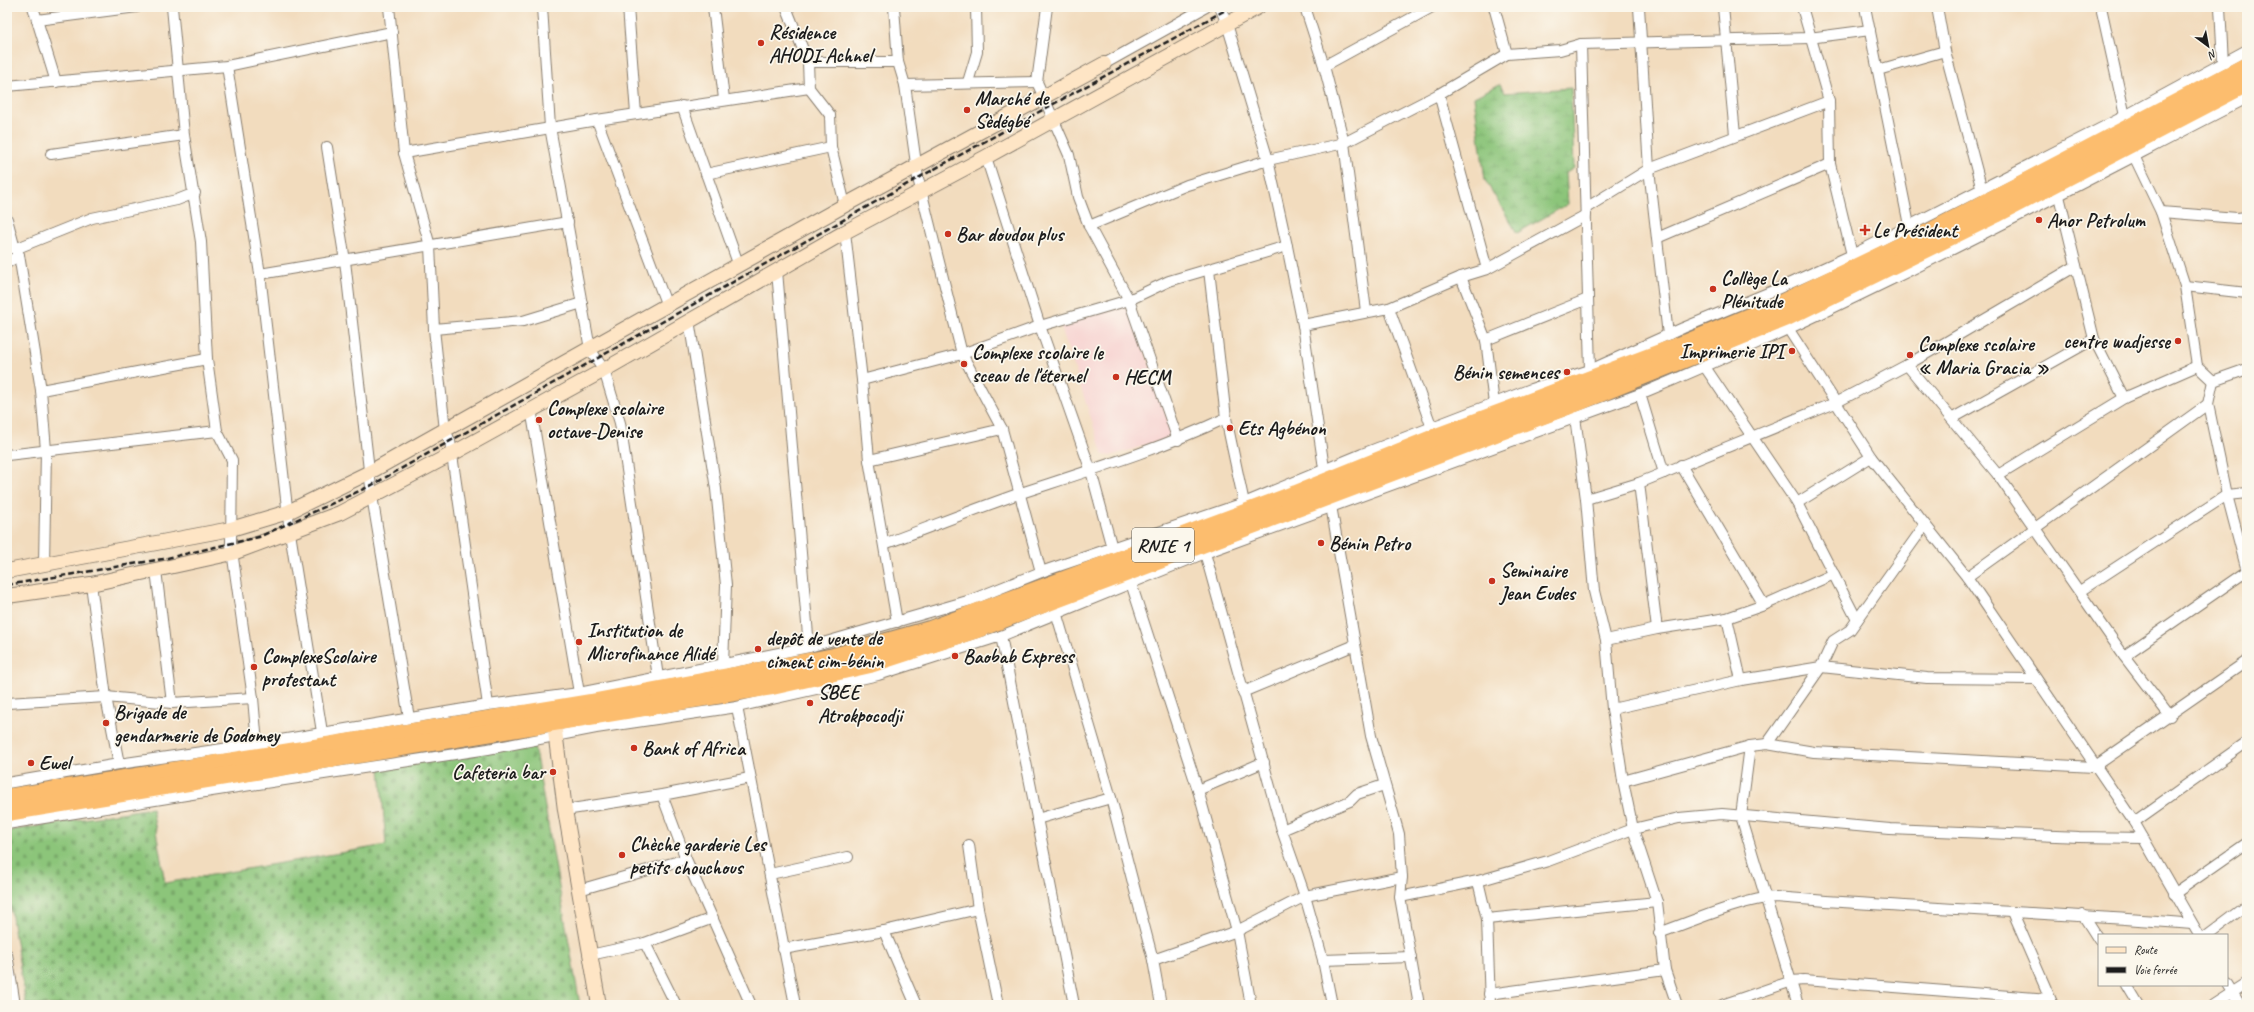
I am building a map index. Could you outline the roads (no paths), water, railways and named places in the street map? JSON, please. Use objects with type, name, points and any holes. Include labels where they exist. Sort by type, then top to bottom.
[{"type":"highway","name":"RNIE 1","points":[[7,812],[554,729],[772,686],[898,656],[974,630],[1328,488],[1434,438],[1687,343],[1780,304],[1955,219],[2247,66]]},
{"type":"highway","name":"RNIE 1","points":[[7,798],[591,703],[771,670],[868,649],[970,617],[1328,488],[1590,397],[1785,318],[2003,211],[2247,83]]},
{"type":"main road","points":[[7,596],[91,584],[233,553],[290,533],[340,513],[452,454],[604,370],[844,232],[986,157],[1258,7]]},
{"type":"main road","points":[[7,571],[231,529],[288,512],[370,472],[739,266],[845,205],[1104,64]]},
{"type":"main road","points":[[554,729],[565,810],[599,1005]]},
{"type":"street","points":[[33,7],[56,82]]},
{"type":"street","points":[[37,20],[137,7]]},
{"type":"street","points":[[172,7],[184,135],[195,193],[201,242],[207,359],[217,431],[232,460],[231,529],[233,553],[253,698],[257,744]]},
{"type":"street","points":[[389,7],[404,153],[430,246],[434,329],[445,430],[450,441],[488,705]]},
{"type":"street","points":[[542,7],[550,128],[590,349],[604,370],[624,442],[658,677]]},
{"type":"street","points":[[628,7],[636,114]]},
{"type":"street","points":[[713,7],[724,100]]},
{"type":"street","points":[[786,7],[808,62],[809,88],[830,115],[831,148],[845,205]]},
{"type":"street","points":[[894,7],[898,62],[905,85],[916,166],[962,354],[1002,429],[1041,572]]},
{"type":"street","points":[[968,82],[977,52],[976,7]]},
{"type":"street","points":[[1047,7],[1037,82],[1069,155],[1078,197],[1089,226],[1130,300],[1178,440]]},
{"type":"street","points":[[1104,64],[1206,7]]},
{"type":"street","points":[[1220,7],[1227,24],[1268,160],[1303,325],[1328,488],[1371,736],[1399,834],[1402,877],[1400,897],[1419,1005]]},
{"type":"street","points":[[1305,7],[1324,66],[1344,143],[1366,311]]},
{"type":"street","points":[[1324,66],[1432,7]]},
{"type":"street","points":[[1494,7],[1507,54]]},
{"type":"street","points":[[1639,7],[1640,42],[1650,169],[1668,335]]},
{"type":"street","points":[[1723,7],[1735,136]]},
{"type":"street","points":[[1802,7],[1829,101],[1830,164],[1852,255]]},
{"type":"street","points":[[1865,7],[1909,225]]},
{"type":"street","points":[[1937,7],[1945,51],[1982,190]]},
{"type":"street","points":[[2101,7],[2125,116]]},
{"type":"street","points":[[2220,7],[2223,63]]},
{"type":"street","points":[[1089,226],[1187,185],[1268,160],[1344,143],[1439,94],[1507,54],[1560,50],[1581,44],[1810,38],[1870,30]]},
{"type":"street","points":[[7,86],[227,66],[392,32]]},
{"type":"street","points":[[1581,44],[1590,370]]},
{"type":"street","points":[[7,824],[488,749],[554,729],[737,707],[878,675],[1001,636],[1056,612],[1205,553],[1328,488],[1432,428],[1590,370],[1852,255],[2125,116],[2247,50]]},
{"type":"street","points":[[1878,70],[1945,51]]},
{"type":"street","points":[[808,62],[898,62]]},
{"type":"street","points":[[227,66],[260,274],[290,533],[322,732]]},
{"type":"street","points":[[905,85],[968,82],[1037,82]]},
{"type":"street","points":[[404,153],[682,106],[809,88]]},
{"type":"street","points":[[1439,94],[1487,269]]},
{"type":"street","points":[[7,783],[119,764],[257,744],[488,705],[579,692],[809,647],[971,600],[1041,572],[1244,503],[1328,488],[1575,417],[1640,394],[1789,330],[1892,281],[2247,98]]},
{"type":"street","points":[[1303,325],[1366,311],[1389,308],[1461,277],[1487,269],[1586,212],[1650,169],[1829,101]]},
{"type":"street","points":[[682,106],[739,266]]},
{"type":"street","points":[[596,120],[667,306]]},
{"type":"street","points":[[51,154],[184,135]]},
{"type":"street","points":[[327,147],[345,261],[372,496],[409,718]]},
{"type":"street","points":[[706,174],[831,148]]},
{"type":"street","points":[[2134,156],[2161,212],[2185,286],[2197,366],[2213,381]]},
{"type":"street","points":[[986,157],[1040,326],[1091,471],[1112,548]]},
{"type":"street","points":[[1657,238],[1830,164]]},
{"type":"street","points":[[7,263],[17,252],[92,218],[177,200],[195,193]]},
{"type":"street","points":[[2059,196],[2094,339],[2124,398]]},
{"type":"street","points":[[2161,212],[2237,218],[2247,217]]},
{"type":"street","points":[[7,219],[17,252],[41,390],[46,450],[44,565]]},
{"type":"street","points":[[260,274],[345,261],[568,222]]},
{"type":"street","points":[[844,232],[862,380],[869,460],[897,622]]},
{"type":"street","points":[[862,380],[962,354],[1040,326],[1130,300],[1169,281],[1287,246]]},
{"type":"street","points":[[1586,499],[1639,483],[1835,403],[1907,365],[2076,266]]},
{"type":"street","points":[[777,270],[809,647]]},
{"type":"street","points":[[1209,270],[1226,418],[1244,503]]},
{"type":"street","points":[[1461,277],[1486,340],[1494,404]]},
{"type":"street","points":[[2185,286],[2247,293]]},
{"type":"street","points":[[1486,340],[1588,299]]},
{"type":"street","points":[[434,329],[523,321],[582,303]]},
{"type":"street","points":[[1389,308],[1432,428]]},
{"type":"street","points":[[689,320],[716,489],[726,585],[723,665]]},
{"type":"street","points":[[1789,330],[1871,457],[1967,577],[2094,767],[2134,822],[2198,934]]},
{"type":"street","points":[[1952,418],[2094,339]]},
{"type":"street","points":[[41,390],[207,359]]},
{"type":"street","points":[[1907,365],[1998,475],[2124,656],[2170,716]]},
{"type":"street","points":[[1998,475],[2124,398],[2197,366]]},
{"type":"street","points":[[1705,367],[1797,503],[1857,620]]},
{"type":"street","points":[[2213,381],[2247,369]]},
{"type":"street","points":[[2124,656],[2247,571],[2227,495],[2208,404],[2213,381]]},
{"type":"street","points":[[1640,394],[1664,473]]},
{"type":"street","points":[[1967,577],[2208,404]]},
{"type":"street","points":[[531,409],[579,692]]},
{"type":"street","points":[[1575,417],[1586,499],[1594,591],[1606,640],[1612,709],[1623,781],[1633,829],[1657,902],[1665,970],[1677,1005]]},
{"type":"street","points":[[884,544],[1020,494],[1178,440],[1226,418]]},
{"type":"street","points":[[869,460],[1002,429]]},
{"type":"street","points":[[7,455],[217,431]]},
{"type":"street","points":[[1797,503],[1871,457]]},
{"type":"street","points":[[1681,465],[1764,605]]},
{"type":"street","points":[[1639,483],[1657,629]]},
{"type":"street","points":[[2080,591],[2227,495],[2247,493]]},
{"type":"street","points":[[1767,744],[1821,667],[1833,641],[1850,630],[1926,525]]},
{"type":"street","points":[[1205,553],[1282,830],[1305,896],[1324,960],[1332,1005]]},
{"type":"street","points":[[156,570],[172,703]]},
{"type":"street","points":[[1606,640],[1657,629],[1727,618],[1764,605],[1834,574]]},
{"type":"street","points":[[1131,583],[1198,790],[1237,931],[1251,1005]]},
{"type":"street","points":[[91,584],[106,697],[119,764]]},
{"type":"street","points":[[1056,612],[1111,798],[1153,960],[1161,1005]]},
{"type":"street","points":[[1727,618],[1741,680]]},
{"type":"street","points":[[1001,636],[1074,1005]]},
{"type":"street","points":[[1243,692],[1355,645]]},
{"type":"street","points":[[1623,781],[1750,746],[1767,744],[1814,752],[2094,767],[2170,716],[2247,661]]},
{"type":"street","points":[[1612,709],[1741,680],[1821,667],[1927,678],[2036,679]]},
{"type":"street","points":[[7,703],[106,697],[172,703],[253,698]]},
{"type":"street","points":[[737,707],[795,1005]]},
{"type":"street","points":[[2134,822],[2247,742]]},
{"type":"street","points":[[1750,746],[1741,816],[1798,1005]]},
{"type":"street","points":[[1198,790],[1264,762]]},
{"type":"street","points":[[565,810],[662,795],[750,778]]},
{"type":"street","points":[[1282,830],[1350,801],[1357,794],[1384,785]]},
{"type":"street","points":[[662,795],[686,859],[751,1005]]},
{"type":"street","points":[[1037,819],[1111,798]]},
{"type":"street","points":[[1400,897],[1478,881],[1548,861],[1633,829],[1699,815],[1722,814],[1917,830],[2143,838]]},
{"type":"street","points":[[2174,894],[2247,843]]},
{"type":"street","points":[[970,845],[978,909],[998,1005]]},
{"type":"street","points":[[770,874],[848,857]]},
{"type":"street","points":[[579,890],[686,859]]},
{"type":"street","points":[[1153,960],[1237,931],[1305,896],[1402,877]]},
{"type":"street","points":[[1478,881],[1487,918],[1490,1005]]},
{"type":"street","points":[[1660,933],[1766,897],[2013,913],[2083,915],[2192,924]]},
{"type":"street","points":[[1487,918],[1657,902]]},
{"type":"street","points":[[2208,934],[2247,905]]},
{"type":"street","points":[[783,949],[884,931],[978,909]]},
{"type":"street","points":[[1722,1005],[1792,981],[1828,980],[1996,1000],[2051,1002],[2013,913]]},
{"type":"street","points":[[2083,915],[2098,938]]},
{"type":"street","points":[[590,955],[645,943],[713,918]]},
{"type":"street","points":[[884,931],[916,1005]]},
{"type":"street","points":[[645,943],[676,1005]]},
{"type":"street","points":[[7,955],[15,1005]]},
{"type":"street","points":[[1324,960],[1411,957]]},
{"type":"street","points":[[1489,994],[1665,970]]},
{"type":"street","points":[[2213,1005],[2247,983]]},
{"type":"street","points":[[2128,986],[2139,1005]]},
{"type":"street","points":[[2228,986],[2240,1005]]},
{"type":"railway","points":[[7,585],[163,559],[259,537],[372,485],[918,178],[1231,7]]},
{"type":"place","name":"Résidence AHODI Achnel","points":[[761,43]]},
{"type":"place","name":"Marché de Sèdégbé","points":[[967,110]]},
{"type":"place","name":"Anor Petrolum","points":[[2039,220]]},
{"type":"place","name":"Le Président","points":[[1865,230]]},
{"type":"place","name":"Bar doudou plus","points":[[948,234]]},
{"type":"place","name":"Collège La Plénitude","points":[[1713,289]]},
{"type":"place","name":"centre wadjesse","points":[[2178,341]]},
{"type":"place","name":"Imprimerie IPI","points":[[1792,351]]},
{"type":"place","name":"Complexe scolaire « Maria Gracia »","points":[[1910,355]]},
{"type":"place","name":"Complexe scolaire le sceau de l'éternel","points":[[964,364]]},
{"type":"place","name":"Bénin semences","points":[[1567,372]]},
{"type":"place","name":"HECM","points":[[1116,377]]},
{"type":"place","name":"Complexe scolaire octave-Denise","points":[[539,420]]},
{"type":"place","name":"Ets Agbénon","points":[[1230,428]]},
{"type":"place","name":"Bénin Petro","points":[[1321,543]]},
{"type":"place","name":"Seminaire Jean Eudes","points":[[1492,581]]},
{"type":"place","name":"Institution de Microfinance Alidé","points":[[579,642]]},
{"type":"place","name":"depôt de vente de ciment cim-bénin","points":[[758,649]]},
{"type":"place","name":"Baobab Express","points":[[955,656]]},
{"type":"place","name":"ComplexeScolaire protestant","points":[[254,667]]},
{"type":"place","name":"SBEE Atrokpocodji","points":[[810,703]]},
{"type":"place","name":"Brigade de gendarmerie de Godomey","points":[[106,723]]},
{"type":"place","name":"Bank of Africa","points":[[634,748]]},
{"type":"place","name":"Ewel","points":[[31,763]]},
{"type":"place","name":"Cafeteria bar","points":[[553,772]]},
{"type":"place","name":"Chèche garderie Les petits chouchous","points":[[622,855]]}]
